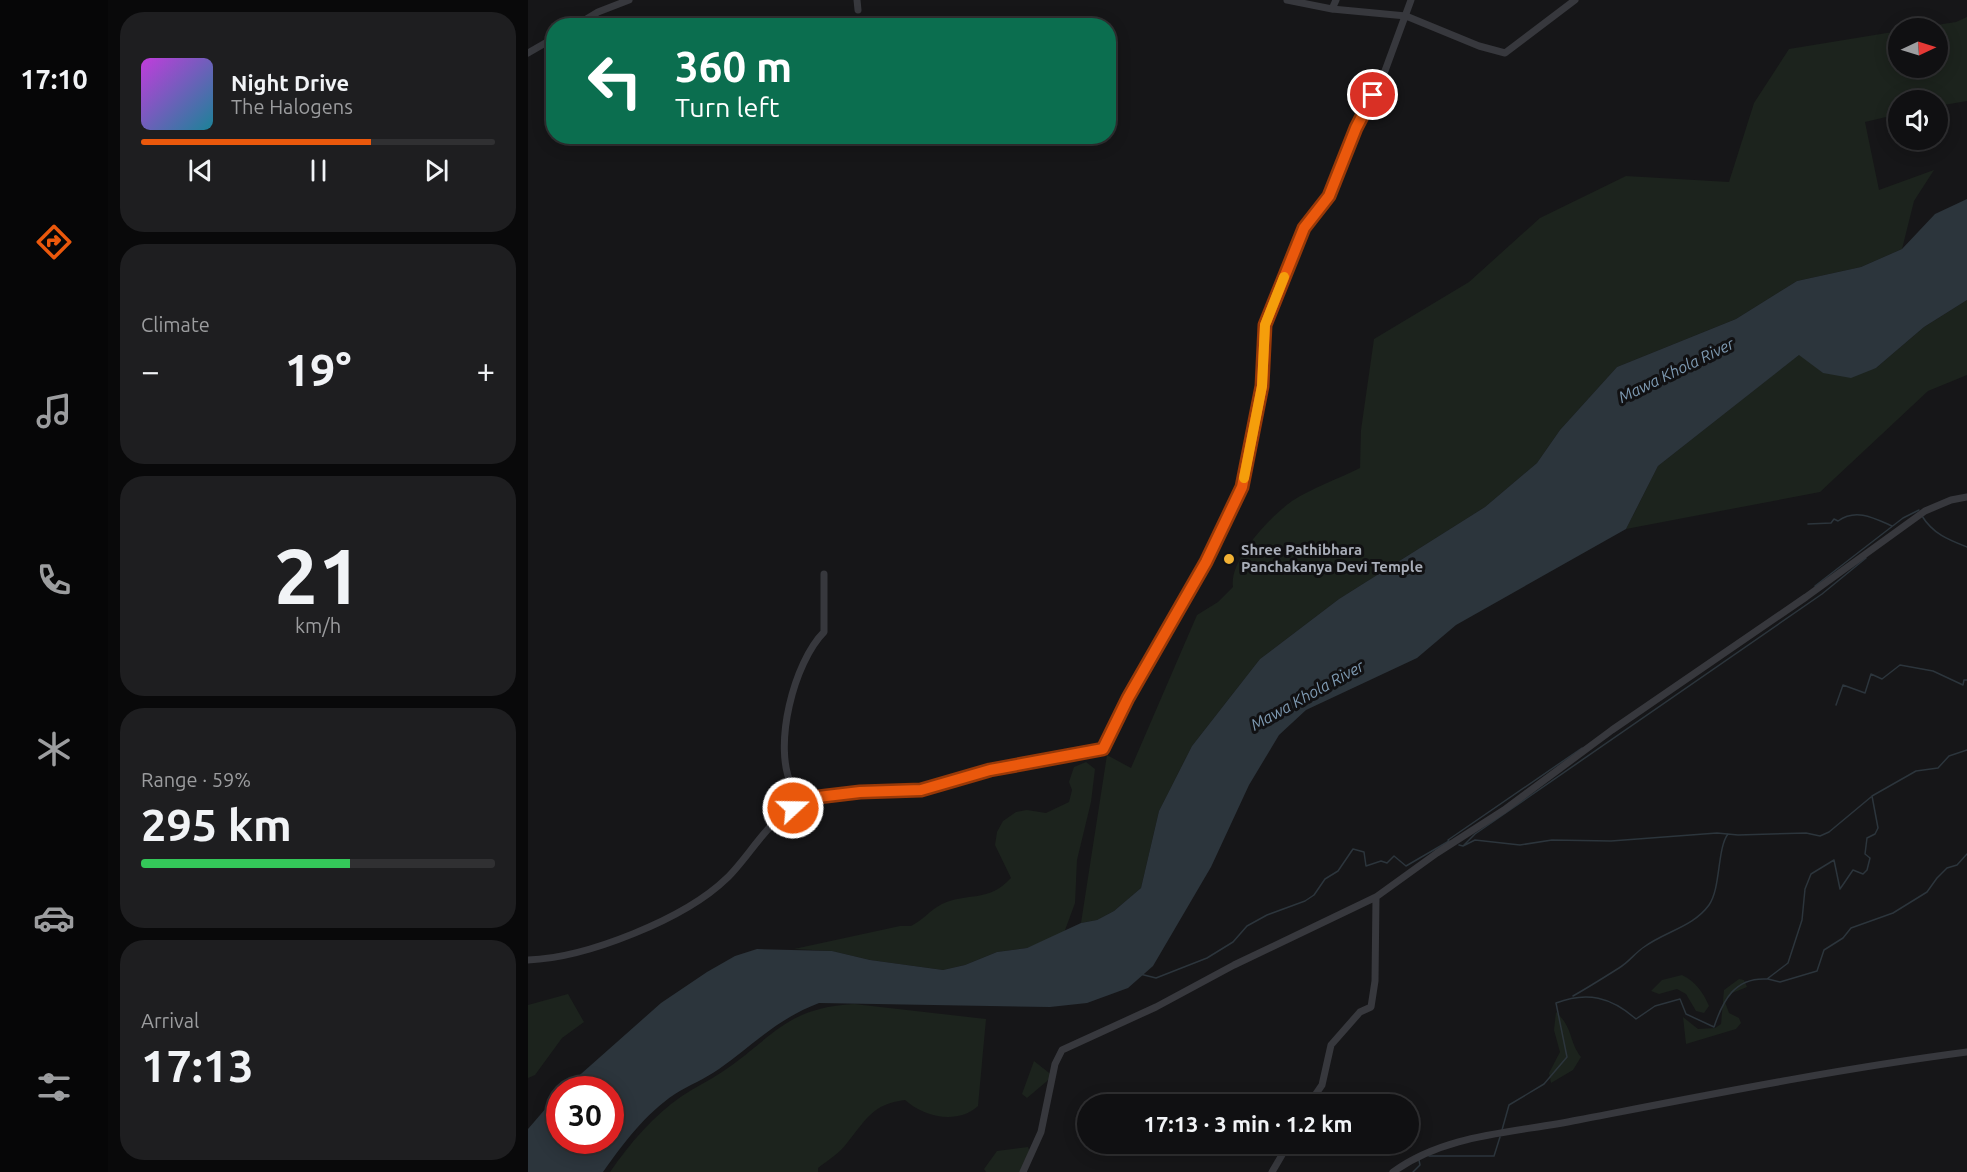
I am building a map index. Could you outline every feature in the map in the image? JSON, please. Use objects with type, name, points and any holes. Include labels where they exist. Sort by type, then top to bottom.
[{"type":"street","points":[[588,18],[629,0]]},
{"type":"street","points":[[857,0],[858,10]]},
{"type":"street","points":[[1287,0],[1332,9],[1406,16],[1479,46],[1505,53],[1575,0]]},
{"type":"street","points":[[1332,9],[1336,0]]},
{"type":"street","points":[[528,960],[585,952],[697,902],[729,876],[769,830],[793,808],[818,797],[860,792],[921,790],[990,770],[1103,749],[1128,698],[1206,562],[1242,487],[1262,386],[1265,325],[1304,228],[1329,196],[1356,128],[1382,79],[1411,0]]},
{"type":"street","points":[[528,53],[546,43]]},
{"type":"street","points":[[1023,1172],[1041,1132],[1055,1064],[1062,1050],[1156,1007],[1234,965],[1376,897],[1437,852],[1504,810],[1612,730],[1797,604],[1925,512],[1951,500],[1967,497]]},
{"type":"street","points":[[792,786],[787,777],[783,736],[793,693],[814,642],[824,632],[824,574]]},
{"type":"street","points":[[1316,1094],[1322,1085],[1331,1045],[1360,1012],[1371,1006],[1375,981],[1376,897]]},
{"type":"street","points":[[1392,1172],[1415,1156],[1496,1131],[1967,1052]]},
{"type":"street","points":[[1272,1172],[1283,1154]]},
{"type":"shaded area","points":[[1967,17],[1967,101],[1948,104],[1948,90],[1888,90],[1888,117],[1865,122],[1879,190],[1934,170],[1914,201],[1902,249],[1861,267],[1797,281],[1736,319],[1617,367],[1560,430],[1537,463],[1485,507],[1339,599],[1260,659],[1192,746],[1159,811],[1141,888],[1114,911],[1097,920],[1081,923],[1107,755],[1131,768],[1197,615],[1218,602],[1233,587],[1233,576],[1237,564],[1263,528],[1292,501],[1360,468],[1361,430],[1374,339],[1469,282],[1540,218],[1626,176],[1729,182],[1754,103],[1789,49],[1888,33],[1888,78],[1948,78],[1948,23]]},
{"type":"shaded area","points":[[1967,300],[1967,375],[1928,391],[1820,492],[1626,529],[1658,466],[1800,354],[1823,373],[1876,368],[1924,327]]},
{"type":"shaded area","points":[[1086,762],[1095,769],[1091,802],[1077,860],[1075,903],[1064,933],[1027,948],[997,952],[965,965],[943,970],[870,960],[832,951],[794,949],[900,926],[911,926],[951,900],[986,894],[1002,886],[1011,878],[995,845],[997,832],[1003,821],[1016,812],[1027,810],[1046,813],[1069,802],[1072,790],[1069,782],[1074,767]]},
{"type":"shaded area","points":[[1682,975],[1695,984],[1704,996],[1709,1006],[1704,1013],[1696,1011],[1686,994],[1677,989],[1659,994],[1651,991],[1662,980]]},
{"type":"shaded area","points":[[1739,979],[1744,980],[1747,987],[1732,993],[1725,1002],[1729,1013],[1739,1018],[1741,1023],[1736,1029],[1686,1044],[1683,1017],[1698,1029],[1715,1028],[1721,1024],[1724,990]]},
{"type":"shaded area","points":[[568,994],[584,1022],[562,1038],[535,1075],[528,1078],[528,1005]]},
{"type":"shaded area","points":[[854,1004],[986,1019],[978,1106],[970,1112],[951,1117],[921,1111],[905,1100],[885,1105],[865,1120],[841,1150],[818,1168],[818,1172],[610,1172],[634,1140],[652,1121],[682,1096],[722,1072],[782,1026],[812,1011]]},
{"type":"shaded area","points":[[1556,1012],[1566,1024],[1581,1057],[1573,1070],[1551,1083],[1549,1073],[1560,1052],[1554,1030]]},
{"type":"shaded area","points":[[1034,1061],[1053,1076],[1027,1098],[1022,1094]]},
{"type":"shaded area","points":[[1028,1147],[1030,1152],[1023,1172],[986,1172],[984,1169],[997,1151]]},
{"type":"water","name":"Mawa Khola River","points":[[1967,199],[1967,300],[1924,327],[1876,368],[1851,378],[1823,373],[1799,355],[1658,466],[1626,529],[1456,625],[1417,658],[1306,710],[1279,735],[1249,785],[1211,867],[1153,966],[1128,988],[1087,1003],[1050,1007],[819,1003],[778,1024],[719,1069],[664,1102],[624,1144],[624,1076],[579,1076],[661,1003],[735,956],[757,949],[832,951],[870,960],[943,970],[965,965],[997,952],[1027,948],[1081,923],[1097,920],[1114,911],[1141,888],[1159,811],[1192,746],[1260,659],[1339,599],[1485,507],[1537,463],[1560,430],[1617,367],[1736,319],[1797,281],[1861,267],[1902,249],[1935,214]]},
{"type":"water","points":[[546,1108],[546,1154],[616,1154],[603,1172],[528,1172],[528,1129]]},
{"type":"waterway","points":[[1815,586],[1903,518],[1919,510]]},
{"type":"waterway","points":[[1808,524],[1831,523],[1834,519],[1838,521],[1845,517],[1858,515],[1872,517],[1892,526]]},
{"type":"waterway","points":[[1922,516],[1936,532],[1967,547]]},
{"type":"waterway","points":[[1463,846],[1475,834],[1822,594],[1866,558]]},
{"type":"waterway","points":[[1836,705],[1843,685],[1865,693],[1871,674],[1882,679],[1900,665],[1933,671],[1963,685],[1964,680],[1967,680]]},
{"type":"waterway","points":[[1448,840],[1582,748]]},
{"type":"waterway","points":[[1502,1130],[1509,1105],[1544,1084],[1567,1057],[1556,1003],[1578,997],[1598,998],[1608,1001],[1636,1019],[1655,1006],[1680,999],[1686,1014],[1714,1027],[1726,999],[1732,992],[1746,982],[1767,979],[1788,963],[1802,920],[1805,889],[1811,874],[1834,860],[1840,889],[1853,870],[1863,874],[1867,870],[1870,858],[1865,854],[1867,838],[1875,834],[1878,828],[1872,796],[1916,771],[1938,768],[1949,756],[1967,750]]},
{"type":"waterway","points":[[1459,845],[1463,846],[1475,840],[1520,845],[1552,840],[1611,841],[1717,833],[1738,835],[1806,833],[1820,836],[1829,832],[1871,797]]},
{"type":"waterway","points":[[1573,996],[1623,966],[1641,949],[1687,924],[1703,912],[1713,898],[1722,849],[1728,834]]},
{"type":"waterway","points":[[1140,974],[1156,978],[1207,958],[1233,942],[1247,926],[1267,915],[1305,901],[1314,895],[1325,879],[1338,871],[1353,849],[1364,852],[1366,866],[1381,861],[1387,863],[1394,856],[1406,866],[1449,841]]},
{"type":"waterway","points":[[1768,979],[1780,982],[1817,971],[1824,950],[1843,938],[1851,928],[1893,913],[1927,892],[1947,868],[1957,865],[1967,854]]},
{"type":"waterway","points":[[1429,1156],[1494,1156],[1500,1137]]},
{"type":"waterway","points":[[1413,1172],[1420,1165],[1419,1160]]},
{"type":"slow traffic","points":[[1244,478],[1258,418],[1265,325],[1284,277]]},
{"type":"place","name":"Shree Pathibhara Panchakanya Devi Temple","points":[[1229,559]]},
{"type":"route","points":[[793,808],[818,797],[860,792],[921,790],[990,770],[1103,749],[1128,698],[1175,620],[1206,562],[1242,487],[1258,418],[1265,325],[1304,228],[1329,196],[1356,128],[1373,95]]}]
